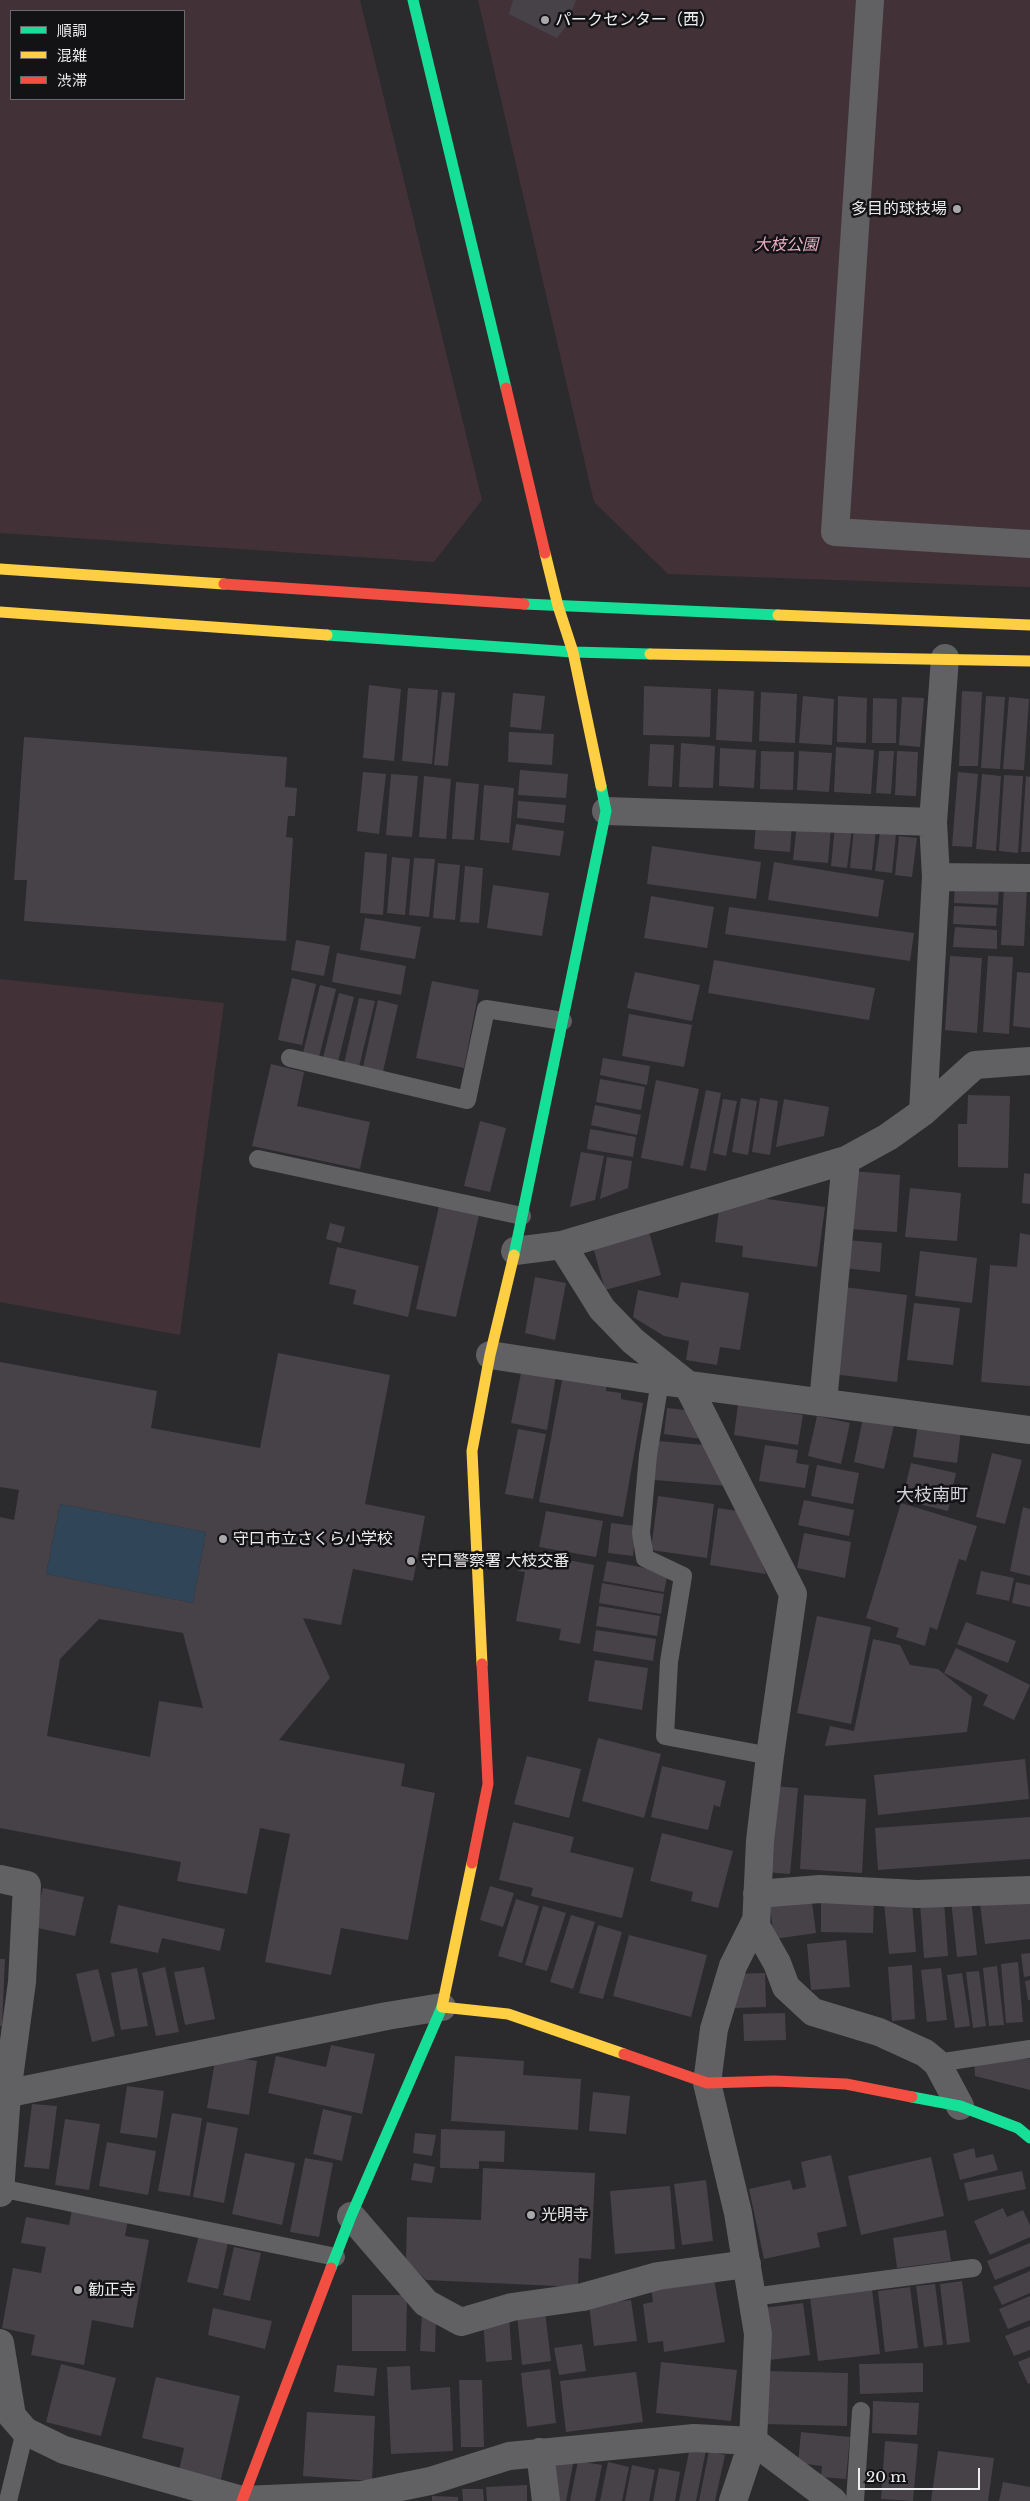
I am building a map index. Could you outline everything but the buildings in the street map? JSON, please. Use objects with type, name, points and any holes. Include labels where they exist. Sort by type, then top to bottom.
[{"type":"street","points":[[242,2501],[351,2216],[442,2007],[488,1784],[472,1451],[490,1355],[515,1250],[606,811],[573,652],[558,606],[413,0]]},
{"type":"street","points":[[870,0],[835,532],[1030,544]]},
{"type":"street","points":[[0,569],[558,606],[1030,625]]},
{"type":"street","points":[[0,612],[573,652],[1030,661]]},
{"type":"street","points":[[923,1112],[936,877],[933,822],[945,658]]},
{"type":"street","points":[[606,811],[933,822]]},
{"type":"street","points":[[936,877],[1030,878]]},
{"type":"street","points":[[515,1250],[562,1244],[846,1160],[888,1137],[923,1112],[975,1064],[1030,1061]]},
{"type":"street","points":[[823,1402],[846,1160]]},
{"type":"street","points":[[562,1244],[602,1309],[632,1341],[687,1384],[793,1594],[770,1756],[756,1907],[756,1926],[778,1963],[786,1987],[812,2012],[879,2032],[926,2053],[937,2062],[960,2106]]},
{"type":"street","points":[[490,1355],[660,1381],[1030,1430]]},
{"type":"street","points":[[0,1879],[27,1885],[22,1982],[4,2094],[0,2192]]},
{"type":"street","points":[[756,1907],[820,1889],[917,1894],[1030,1890]]},
{"type":"street","points":[[733,2501],[753,2441],[758,2334],[738,2213],[707,2082],[714,2029],[733,1966],[756,1907]]},
{"type":"street","points":[[4,2094],[387,2016],[442,2007],[508,2014],[707,2082],[774,2081],[846,2084],[960,2106],[1018,2128],[1030,2138]]},
{"type":"street","points":[[351,2216],[426,2303],[461,2322],[512,2307],[583,2297],[658,2276],[747,2264]]},
{"type":"street","points":[[0,2343],[12,2416],[25,2431],[64,2450],[242,2501],[362,2495],[430,2481],[509,2456],[694,2438],[753,2441],[833,2501]]},
{"type":"street","points":[[540,2452],[546,2501]]},
{"type":"lane","points":[[290,1058],[467,1100],[486,1009],[563,1022]]},
{"type":"lane","points":[[258,1159],[522,1216]]},
{"type":"lane","points":[[660,1381],[648,1456],[641,1533],[645,1558],[683,1576],[669,1662],[665,1736],[770,1756]]},
{"type":"lane","points":[[937,2062],[1030,2050]]},
{"type":"lane","points":[[0,2188],[336,2257]]},
{"type":"lane","points":[[752,2296],[973,2268]]},
{"type":"lane","points":[[855,2501],[861,2412]]},
{"type":"lane","points":[[8,2501],[25,2431]]},
{"type":"green space","points":[[0,0],[360,0],[482,500],[434,562],[0,533]]},
{"type":"green space","name":"大枝公園","points":[[478,0],[1030,0],[1030,587],[668,574],[594,502]]},
{"type":"green space","points":[[0,979],[224,1003],[180,1335],[0,1302]]},
{"type":"water","points":[[60,1504],[206,1532],[193,1603],[46,1574]]},
{"type":"traffic: fast","points":[[413,0],[506,388]]},
{"type":"traffic: fast","points":[[524,604],[778,615]]},
{"type":"traffic: fast","points":[[327,635],[573,652],[650,654]]},
{"type":"traffic: fast","points":[[514,1255],[606,811],[601,786]]},
{"type":"traffic: fast","points":[[331,2268],[351,2216],[442,2007]]},
{"type":"traffic: fast","points":[[912,2097],[960,2106],[1018,2128],[1030,2138]]},
{"type":"traffic: slow","points":[[545,553],[558,606],[573,652],[601,786]]},
{"type":"traffic: slow","points":[[0,569],[224,584]]},
{"type":"traffic: slow","points":[[0,612],[327,635]]},
{"type":"traffic: slow","points":[[778,615],[1030,625]]},
{"type":"traffic: slow","points":[[650,654],[1030,661]]},
{"type":"traffic: slow","points":[[482,1664],[472,1451],[490,1355],[514,1255]]},
{"type":"traffic: slow","points":[[472,1863],[442,2007],[508,2014],[624,2054]]},
{"type":"traffic: jam","points":[[506,388],[545,553]]},
{"type":"traffic: jam","points":[[224,584],[524,604]]},
{"type":"traffic: jam","points":[[472,1863],[488,1784],[482,1664]]},
{"type":"traffic: jam","points":[[624,2054],[707,2083],[774,2081],[846,2084],[912,2097]]},
{"type":"traffic: jam","points":[[242,2501],[331,2268]]},
{"type":"place","name":"パークセンター（西）","points":[[545,20]]},
{"type":"place","name":"多目的球技場","points":[[957,209]]},
{"type":"place","name":"守口市立さくら小学校","points":[[223,1539]]},
{"type":"place","name":"守口警察署 大枝交番","points":[[411,1561]]},
{"type":"place","name":"光明寺","points":[[531,2215]]},
{"type":"place","name":"勧正寺","points":[[78,2290]]},
{"type":"district","name":"大枝南町","points":[[932,1496]]}]
